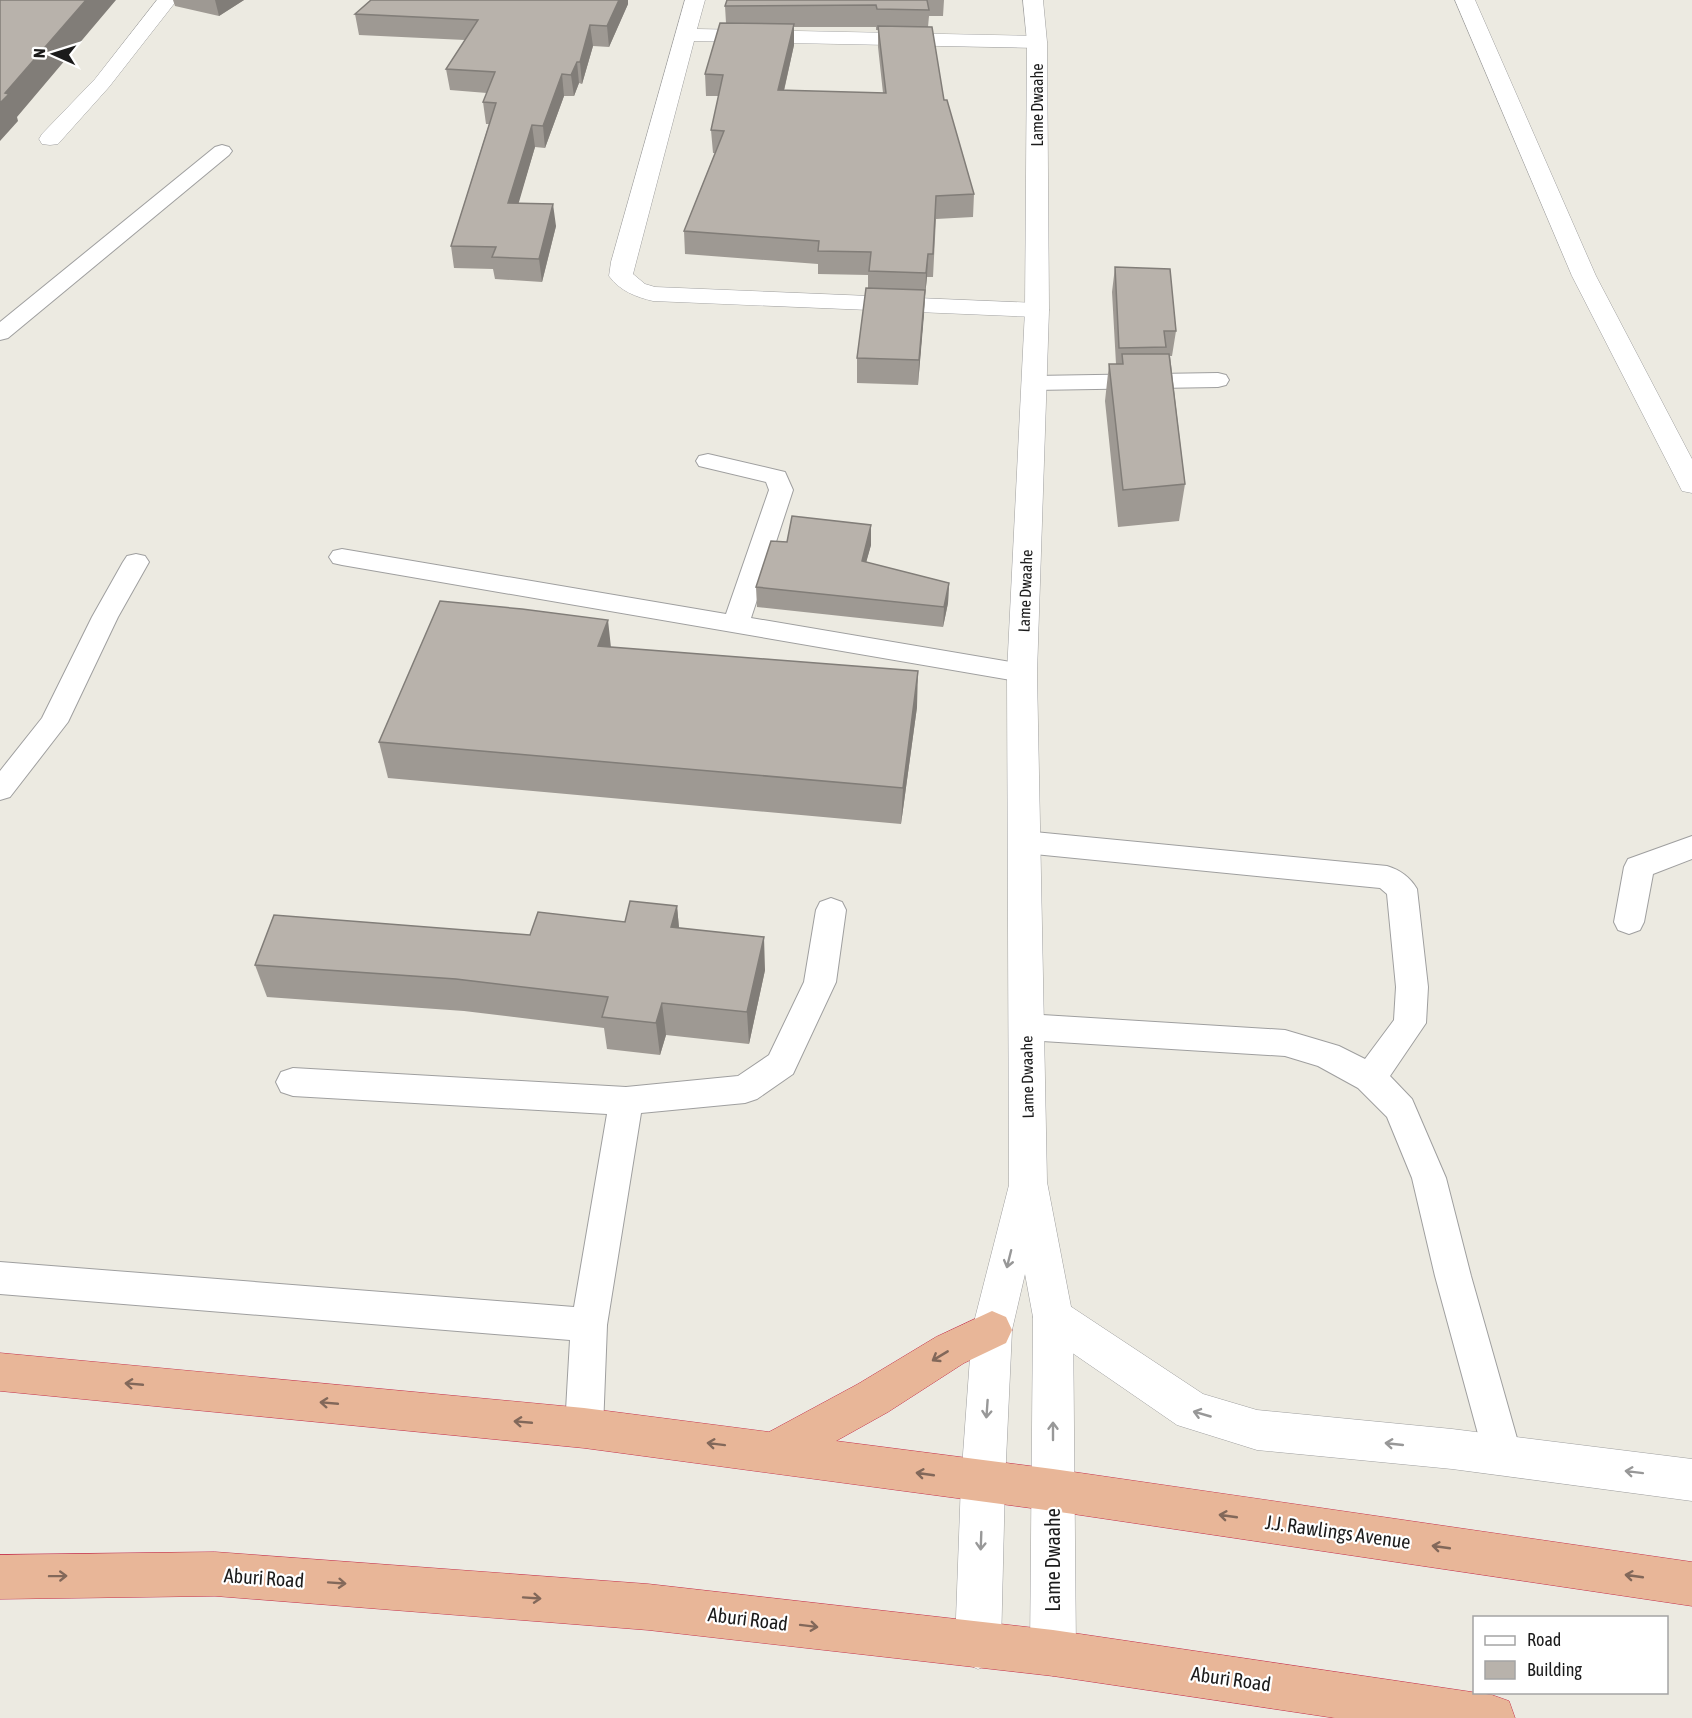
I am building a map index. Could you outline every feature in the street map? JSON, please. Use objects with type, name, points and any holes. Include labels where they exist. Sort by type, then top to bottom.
[{"type":"highway","points":[[774,1452],[873,1398],[950,1350],[992,1330]]},
{"type":"highway","name":"J.J. Rawlings Avenue","points":[[0,1372],[584,1428],[1053,1490],[1692,1584]]},
{"type":"highway","name":"Aburi Road","points":[[0,1577],[215,1574],[648,1607],[1053,1653],[1492,1718]]},
{"type":"street","points":[[50,139],[102,83],[167,0]]},
{"type":"street","points":[[695,0],[621,276],[637,289],[653,294],[1037,310]]},
{"type":"street","name":"Lame Dwaahe","points":[[1033,0],[1036,42],[1037,310],[1022,672],[1026,1027],[1028,1182],[1053,1317],[1053,1653]]},
{"type":"street","points":[[1465,0],[1584,276],[1692,484]]},
{"type":"street","points":[[687,35],[1036,42]]},
{"type":"street","name":"Lame Dwaahe","points":[[978,1646],[983,1482],[992,1330],[1028,1182]]},
{"type":"street","points":[[1053,1317],[1192,1411],[1257,1430],[1503,1456],[1692,1480]]},
{"type":"lane","points":[[0,333],[222,151]]},
{"type":"lane","points":[[1034,383],[1218,380]]},
{"type":"lane","points":[[708,461],[776,477],[782,490],[736,624]]},
{"type":"lane","points":[[342,557],[1022,672]]},
{"type":"lane","points":[[0,790],[54,722],[105,617],[136,562]]},
{"type":"lane","points":[[1024,842],[1387,877],[1398,884],[1402,889],[1412,987],[1410,1023],[1370,1078]]},
{"type":"lane","points":[[1629,922],[1639,867],[1692,847]]},
{"type":"lane","points":[[293,1082],[626,1101],[745,1089],[781,1064],[820,982],[831,910]]},
{"type":"lane","points":[[1026,1027],[1285,1043],[1327,1055],[1370,1078],[1400,1109],[1429,1178],[1453,1276],[1503,1456]]},
{"type":"lane","points":[[584,1428],[590,1326],[626,1101]]},
{"type":"lane","points":[[0,1278],[590,1326]]},
{"type":"building","points":[[0,0],[86,0],[5,93],[9,94],[0,103]]},
{"type":"building","points":[[371,0],[619,0],[607,26],[590,25],[580,62],[577,62],[571,75],[562,74],[543,126],[532,125],[508,203],[553,204],[539,259],[492,257],[496,247],[451,246],[496,103],[483,102],[495,72],[446,69],[478,20],[355,14]]},
{"type":"building","points":[[727,0],[927,0],[929,10],[877,9],[876,5],[725,6]]},
{"type":"building","points":[[720,23],[794,24],[778,90],[886,93],[878,26],[932,27],[944,100],[947,100],[974,194],[936,196],[933,254],[928,254],[926,273],[869,271],[871,252],[818,251],[819,241],[684,231],[724,131],[711,130],[723,75],[705,74]]},
{"type":"building","points":[[1115,267],[1170,269],[1176,331],[1164,331],[1166,347],[1119,348]]},
{"type":"building","points":[[866,288],[925,290],[919,360],[857,358]]},
{"type":"building","points":[[1122,354],[1169,354],[1185,484],[1123,490],[1109,364],[1123,364]]},
{"type":"building","points":[[792,516],[871,525],[862,561],[949,583],[944,607],[756,587],[771,541],[787,542]]},
{"type":"building","points":[[440,601],[608,620],[598,646],[918,671],[903,788],[379,742]]},
{"type":"building","points":[[630,901],[677,906],[671,927],[764,937],[747,1012],[662,1003],[656,1023],[602,1017],[608,997],[456,979],[255,965],[274,915],[530,935],[538,912],[625,922]]}]
